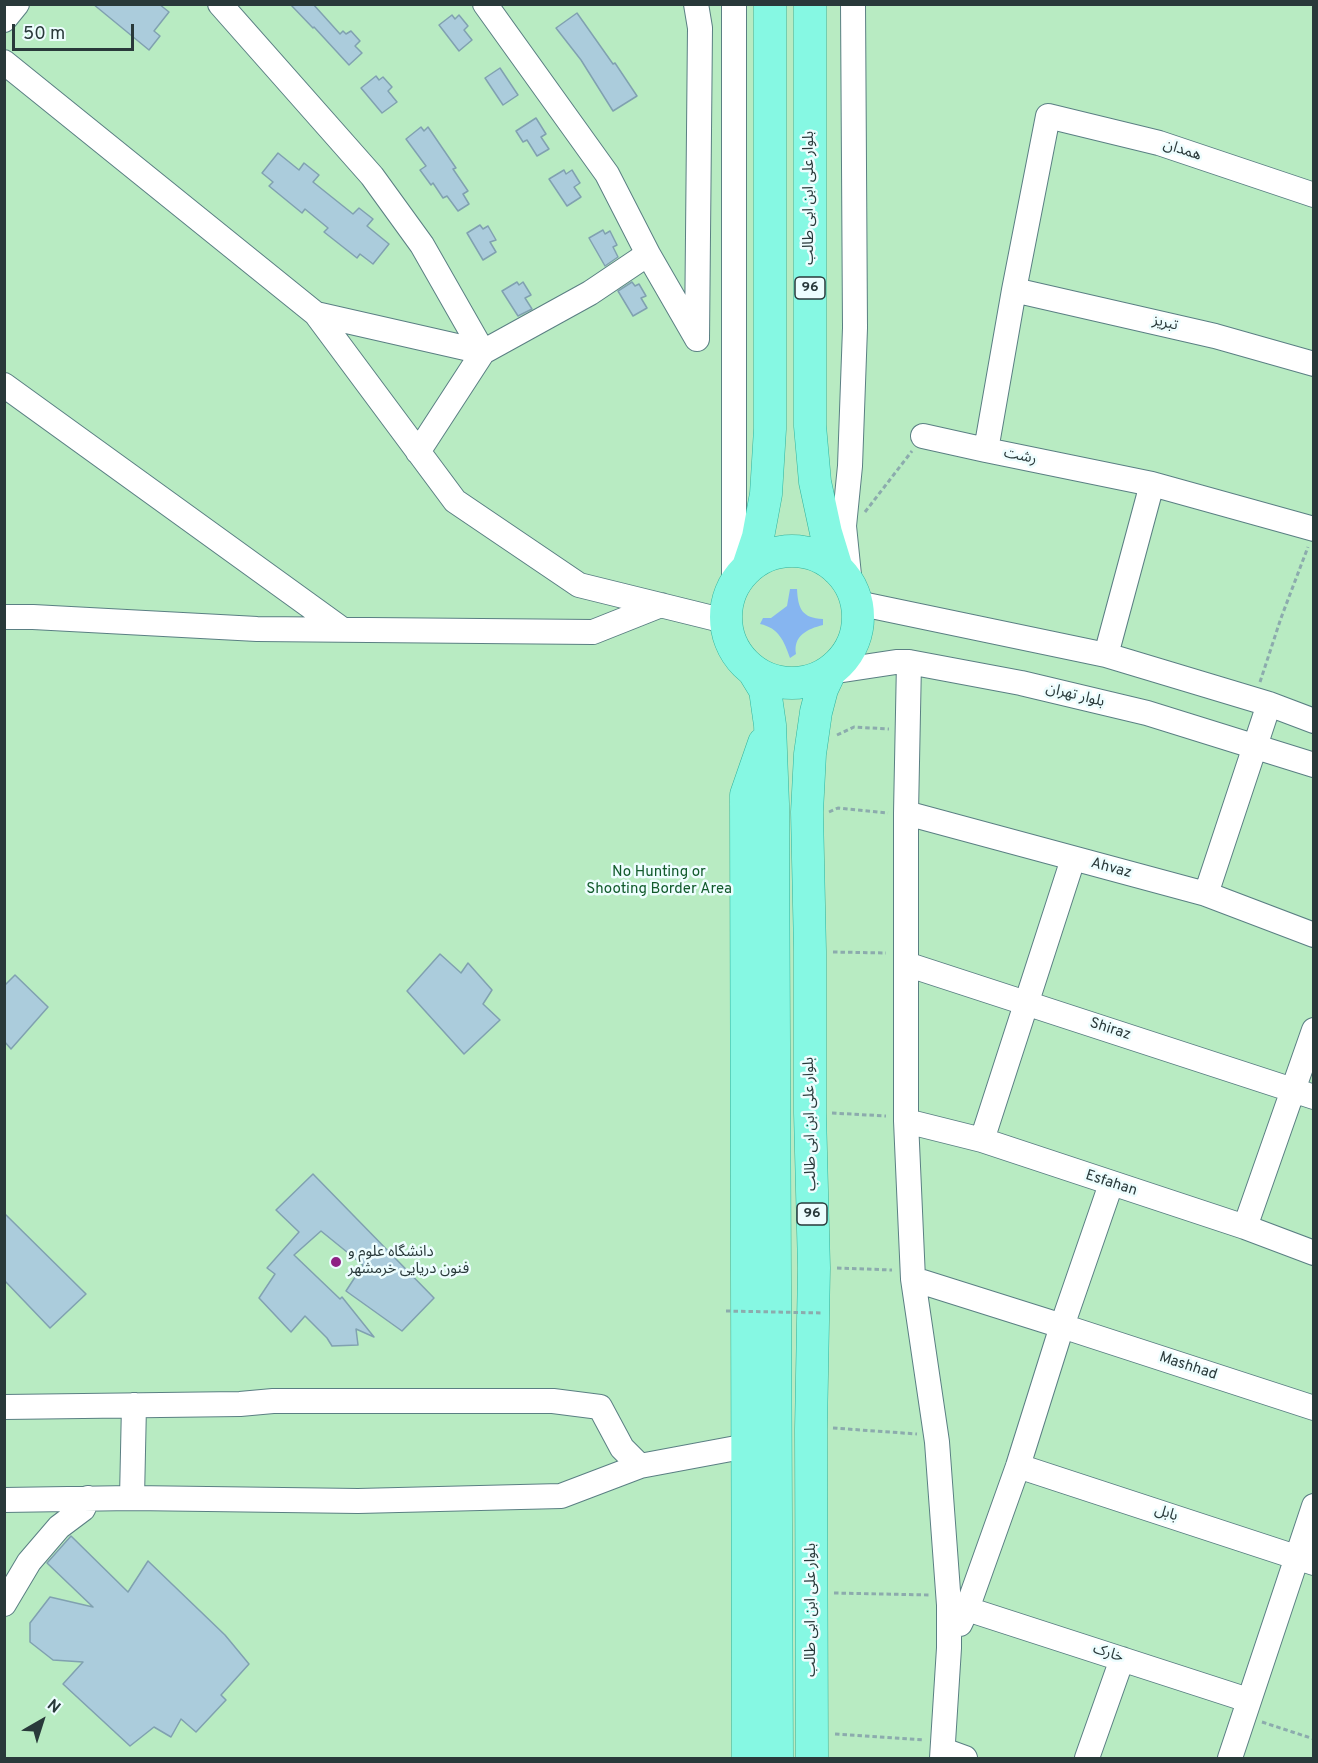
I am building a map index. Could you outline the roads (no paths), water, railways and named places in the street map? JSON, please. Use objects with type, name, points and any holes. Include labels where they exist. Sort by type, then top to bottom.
[{"type":"main road","name":"96","points":[[770,4],[770,429],[766,494],[758,537],[727,601],[725,621],[729,641],[739,659],[754,672],[772,681],[792,684],[812,681],[830,672],[844,659],[854,642],[858,623],[848,586]]},
{"type":"main road","name":"بلوار علی ابن ابی طالب","points":[[810,4],[810,426],[815,482],[826,533],[848,586]]},
{"type":"main road","points":[[741,575],[764,556],[783,551],[803,552],[821,558],[848,586]]},
{"type":"main road","name":"96","points":[[754,672],[765,690],[770,725],[773,804],[777,1758]]},
{"type":"main road","name":"بلوار علی ابن ابی طالب","points":[[812,1746],[811,1429],[814,1268],[807,821],[810,754],[816,712],[822,688],[830,672]]},
{"type":"main road","points":[[748,1758],[746,795],[770,725]]},
{"type":"street","points":[[4,20],[17,4]]},
{"type":"street","points":[[220,4],[372,176],[422,244],[483,352]]},
{"type":"street","points":[[485,4],[607,174],[648,254],[697,339],[700,40],[696,4]]},
{"type":"street","points":[[734,4],[741,575]]},
{"type":"street","points":[[853,4],[855,328],[850,466],[844,526],[848,586],[1106,655],[1262,702],[1314,721]]},
{"type":"street","points":[[4,62],[316,314],[455,501],[579,585],[725,621]]},
{"type":"street","name":"همدان","points":[[1048,116],[1159,143],[1314,195]]},
{"type":"street","name":"رشت","points":[[1048,116],[986,450],[1152,484],[1312,535]]},
{"type":"street","points":[[418,452],[483,352],[590,292],[648,254]]},
{"type":"street","name":"تبریز","points":[[1014,290],[1215,336],[1314,364]]},
{"type":"street","points":[[316,314],[483,352]]},
{"type":"street","points":[[4,385],[343,630]]},
{"type":"street","points":[[923,436],[986,450]]},
{"type":"street","points":[[1106,655],[1152,484]]},
{"type":"street","points":[[4,617],[257,629],[593,632],[661,605]]},
{"type":"street","points":[[909,662],[899,814],[898,959],[902,1274],[937,1442],[949,1605],[949,1648],[937,1750],[965,1758]]},
{"type":"street","name":"بلوار تهران","points":[[830,672],[909,662],[1044,688],[1147,713],[1314,765]]},
{"type":"street","points":[[1206,894],[1256,746],[1262,702]]},
{"type":"street","name":"Ahvaz","points":[[899,814],[1206,894],[1314,935]]},
{"type":"street","points":[[982,1140],[1073,859]]},
{"type":"street","name":"Shiraz","points":[[898,959],[1027,1004],[1303,1094]]},
{"type":"street","points":[[1245,1227],[1303,1094],[1314,1030]]},
{"type":"street","name":"Esfahan","points":[[900,1119],[982,1140],[1245,1227],[1314,1253]]},
{"type":"street","points":[[949,1648],[967,1609],[1018,1466],[1062,1326],[1111,1184]]},
{"type":"street","name":"Mashhad","points":[[902,1274],[1314,1408]]},
{"type":"street","points":[[4,1407],[285,1401],[553,1401],[600,1407],[622,1448],[640,1466]]},
{"type":"street","points":[[132,1498],[134,1405]]},
{"type":"street","points":[[4,1500],[132,1498],[358,1501],[561,1496],[640,1466],[747,1446]]},
{"type":"street","name":"بابل","points":[[1018,1466],[1305,1560]]},
{"type":"street","points":[[4,1604],[29,1562],[59,1527],[83,1509],[88,1498]]},
{"type":"street","points":[[1230,1758],[1246,1708],[1305,1560],[1314,1506]]},
{"type":"street","name":"خارک","points":[[967,1609],[1122,1659],[1246,1708]]},
{"type":"street","points":[[1087,1758],[1122,1659]]},
{"type":"water","points":[[790,589],[797,589],[802,611],[810,617],[823,619],[823,625],[802,634],[797,642],[796,654],[790,658],[780,636],[772,629],[760,624],[763,618],[771,618],[787,606]]},
{"type":"place","name":"دانشگاه علوم و فنون دریایی خرمشهر","points":[[336,1262]]},
{"type":"park label","name":"No Hunting or Shooting Border Area","points":[[659,882]]}]
